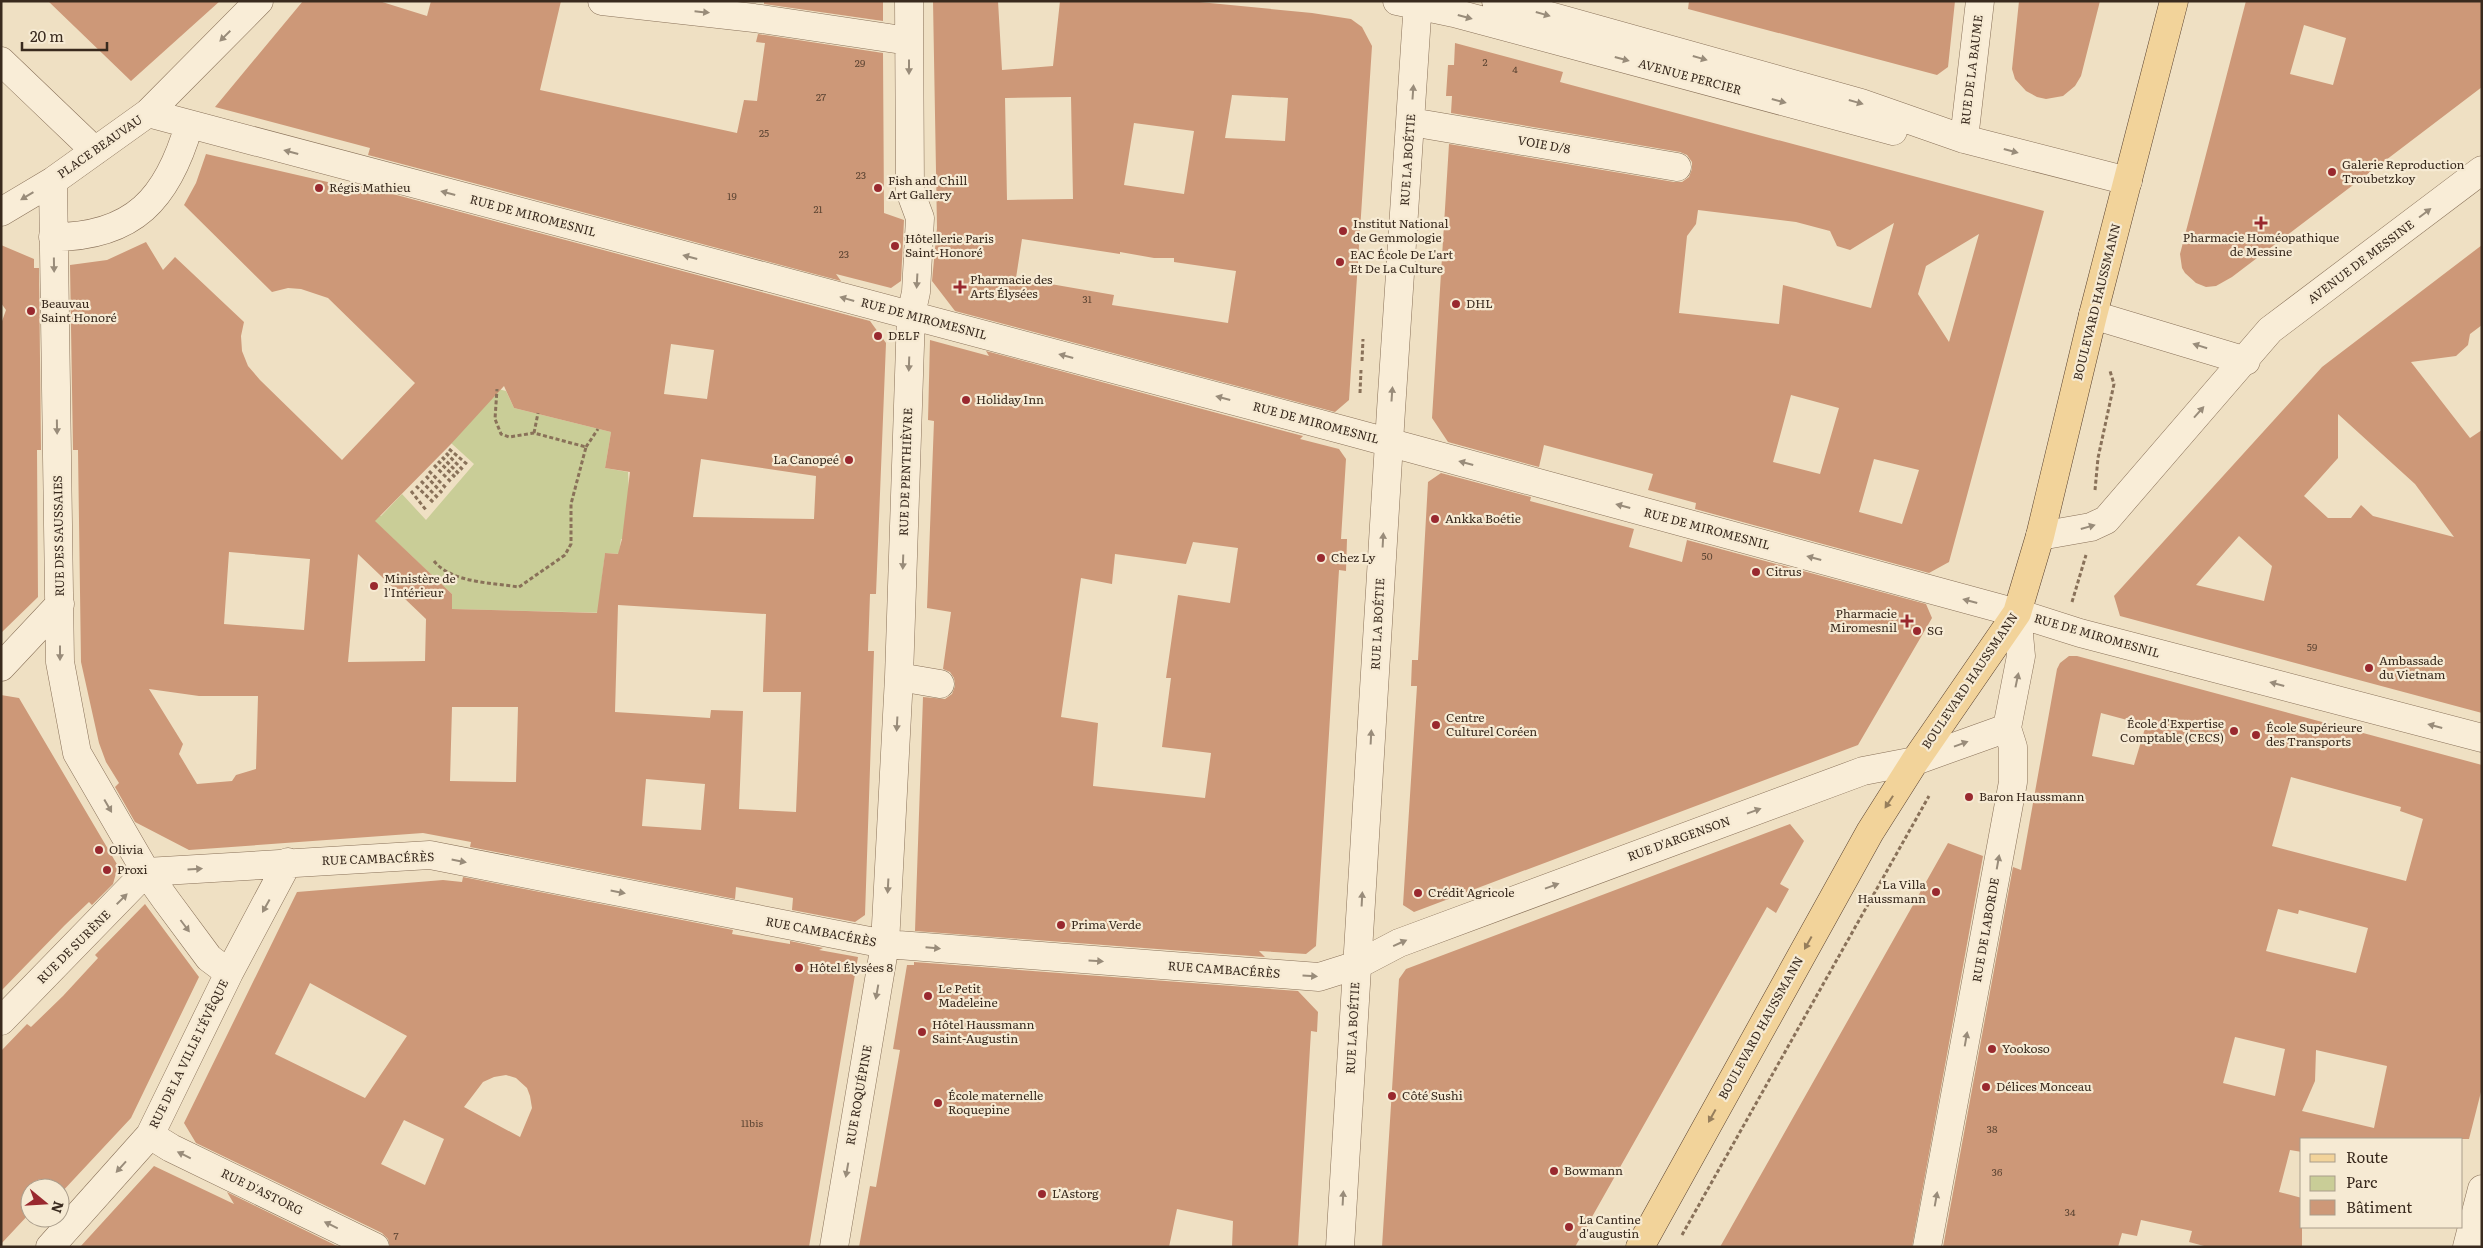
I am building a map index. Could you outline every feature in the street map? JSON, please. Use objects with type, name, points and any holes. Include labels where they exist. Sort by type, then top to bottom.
[{"type":"main road","name":"BOULEVARD HAUSSMANN","points":[[1640,1247],[1870,832],[1915,761],[2018,613],[2040,536],[2093,315],[2174,1]]},
{"type":"street","points":[[602,1],[754,18],[909,41]]},
{"type":"street","name":"RUE DE PENTHIÈVRE","points":[[885,944],[899,678],[911,316],[916,292],[920,218],[910,191],[908,1]]},
{"type":"street","name":"AVENUE PERCIER","points":[[1496,1],[1861,103],[1964,139],[2128,181]]},
{"type":"street","name":"RUE DE LA BAUME","points":[[1964,139],[1980,1]]},
{"type":"street","name":"AVENUE PERCIER","points":[[1411,2],[1898,133],[1964,139]]},
{"type":"street","name":"RUE LA BOÉTIE","points":[[1340,1247],[1389,442],[1411,122],[1411,2]]},
{"type":"street","name":"PLACE BEAUVAU","points":[[1,212],[53,181],[148,113],[251,5]]},
{"type":"street","points":[[1,61],[95,151]]},
{"type":"street","name":"RUE DE MIROMESNIL","points":[[148,113],[1389,442],[2018,613],[2060,627],[2482,738]]},
{"type":"street","name":"VOIE D/8","points":[[1411,122],[1677,168]]},
{"type":"street","points":[[53,237],[96,234],[135,216],[165,186],[175,167],[189,125]]},
{"type":"street","name":"AVENUE DE MESSINE","points":[[2040,536],[2090,527],[2106,520],[2270,330],[2482,170]]},
{"type":"street","name":"RUE DES SAUSSAIES","points":[[53,181],[60,662],[77,752],[146,872],[209,958],[229,973]]},
{"type":"street","points":[[2093,315],[2246,360]]},
{"type":"street","points":[[1,667],[60,604]]},
{"type":"street","name":"RUE DE LABORDE","points":[[1927,1247],[2013,782],[2013,747],[2007,728],[2021,656],[2018,613]]},
{"type":"street","points":[[899,678],[940,684]]},
{"type":"street","name":"RUE D'ARGENSON","points":[[1357,965],[1398,943],[1863,771],[1915,761],[2007,728]]},
{"type":"street","name":"RUE CAMBACÉRÈS","points":[[146,872],[288,862],[430,856],[885,944],[1319,977],[1357,965]]},
{"type":"street","name":"RUE DE LA VILLE L'ÉVÊQUE","points":[[50,1247],[150,1135],[229,973],[288,862]]},
{"type":"street","name":"RUE DE SURÈNE","points":[[1,1021],[146,872]]},
{"type":"street","name":"RUE ROQUÉPINE","points":[[834,1247],[885,944]]},
{"type":"street","name":"RUE D'ASTORG","points":[[150,1135],[171,1148],[374,1247]]},
{"type":"street","points":[[2467,1247],[2482,1189]]},
{"type":"path","points":[[1362,361],[1363,339]]},
{"type":"path","points":[[1360,393],[1361,370]]},
{"type":"path","points":[[498,389],[495,419],[501,434],[509,437],[534,433],[586,447]]},
{"type":"path","points":[[534,433],[538,413]]},
{"type":"path","points":[[434,561],[447,572],[460,577],[519,587],[560,558],[571,544],[571,504],[586,447],[598,429]]},
{"type":"path","points":[[449,450],[468,465]]},
{"type":"path","points":[[446,453],[464,470]]},
{"type":"path","points":[[442,457],[460,474]]},
{"type":"path","points":[[438,461],[456,478]]},
{"type":"path","points":[[434,465],[452,483]]},
{"type":"path","points":[[429,471],[447,489]]},
{"type":"path","points":[[426,476],[443,494]]},
{"type":"path","points":[[421,481],[438,499]]},
{"type":"path","points":[[416,486],[434,503]]},
{"type":"path","points":[[411,491],[426,510]]},
{"type":"path","points":[[2060,627],[2076,594],[2086,558]]},
{"type":"path","points":[[1680,1238],[1933,790]]},
{"type":"green space","points":[[490,387],[506,391],[514,408],[611,432],[605,468],[628,472],[631,540],[621,539],[619,554],[605,553],[600,594],[610,613],[452,609],[452,594],[383,529],[379,533],[372,513],[381,516],[402,494],[426,520],[474,464],[451,443]]},
{"type":"building","points":[[48,1],[220,1],[131,81]]},
{"type":"building","points":[[303,1],[379,1],[427,16],[431,1],[561,1],[540,90],[737,133],[744,100],[757,101],[765,43],[756,42],[758,34],[883,53],[884,213],[904,220],[901,281],[891,288],[836,274],[841,281],[368,155],[370,148],[215,107]]},
{"type":"building","points":[[764,1],[883,1],[883,21],[764,4]]},
{"type":"building","points":[[933,1],[998,1],[1002,70],[1053,66],[1060,1],[1189,1],[1312,13],[1351,19],[1362,27],[1372,46],[1349,400],[1335,412],[955,311],[932,281],[937,228]],"holes":[[[1232,95],[1288,98],[1285,141],[1225,138]],[[1071,97],[1073,199],[1007,200],[1005,98]],[[1134,123],[1194,131],[1184,194],[1124,185]],[[1022,239],[1120,254],[1120,252],[1154,258],[1174,258],[1174,262],[1236,271],[1228,323],[1112,305],[1114,295],[1016,278]]]},
{"type":"building","points":[[1689,1],[1955,1],[1948,67],[1937,75],[1688,9]]},
{"type":"building","points":[[2019,1],[2100,1],[2081,76],[2075,86],[2063,96],[2046,99],[2037,97],[2026,91],[2015,79],[2012,69]]},
{"type":"building","points":[[2246,1],[2482,1],[2482,87],[2232,277],[2216,286],[2206,287],[2196,283],[2182,268],[2180,254]],"holes":[[[2304,25],[2346,38],[2333,85],[2290,74]]]},
{"type":"building","points":[[1455,43],[1563,72],[1560,82],[2044,211],[1949,562],[1929,573],[1695,509],[1696,503],[1648,490],[1653,474],[1544,445],[1539,467],[1448,442],[1432,418],[1449,144],[1674,182],[1682,182],[1689,177],[1692,169],[1692,162],[1687,155],[1680,152],[1451,113],[1452,96],[1446,96],[1448,65],[1454,65]],"holes":[[[1698,210],[1796,222],[1830,231],[1837,246],[1850,250],[1894,223],[1871,308],[1783,285],[1779,324],[1679,313],[1687,236],[1696,224]],[[1979,234],[1949,342],[1918,294],[1926,266]],[[1791,395],[1839,408],[1820,474],[1773,462]],[[1874,459],[1919,470],[1902,524],[1859,512]]]},
{"type":"building","points":[[206,154],[358,189],[359,185],[870,321],[886,343],[876,594],[870,594],[868,651],[874,651],[865,915],[855,922],[792,910],[793,898],[736,887],[735,899],[470,847],[471,842],[423,833],[189,850],[135,822],[115,787],[119,783],[106,762],[99,743],[81,662],[78,450],[73,450],[70,265],[107,260],[146,242],[163,270],[175,257],[244,322],[241,336],[242,351],[248,366],[342,460],[415,383],[328,298],[301,289],[288,288],[272,292],[184,205],[196,183]],"holes":[[[671,344],[714,350],[707,399],[664,394]],[[504,386],[514,408],[611,432],[605,468],[630,472],[622,539],[618,554],[605,553],[597,613],[452,609],[452,594],[375,521],[451,444]],[[701,459],[816,476],[814,519],[693,517]],[[229,552],[310,559],[304,630],[224,624]],[[358,554],[426,619],[425,661],[348,662]],[[618,605],[766,614],[763,692],[801,692],[796,812],[739,809],[743,711],[711,710],[710,718],[615,712]],[[149,689],[199,696],[258,696],[256,769],[236,775],[232,781],[197,784],[179,754],[183,744]],[[452,707],[518,707],[516,782],[450,781]],[[646,779],[705,784],[701,830],[642,826]]]},
{"type":"building","points":[[1,245],[34,259],[34,268],[39,268],[41,450],[37,450],[38,597],[1,633],[1,324],[6,310],[1,303]]},
{"type":"building","points":[[2482,245],[2482,325],[2470,334],[2468,345],[2456,356],[2411,362],[2470,438],[2482,430],[2482,713],[2120,616],[2114,596],[2322,367]],"holes":[[[2338,414],[2415,484],[2454,537],[2373,516],[2361,505],[2351,518],[2328,518],[2304,496],[2338,458]],[[2239,536],[2272,566],[2264,601],[2196,585]]]},
{"type":"building","points":[[930,340],[989,356],[986,351],[1303,436],[1300,439],[1339,449],[1346,459],[1341,539],[1347,539],[1346,571],[1339,570],[1316,946],[1306,954],[1259,951],[1265,957],[915,931],[923,697],[945,699],[952,694],[955,686],[954,678],[950,672],[943,669],[951,612],[927,608],[934,421],[928,420]],"holes":[[[1193,542],[1238,548],[1230,603],[1178,595],[1166,678],[1171,678],[1162,747],[1211,753],[1205,798],[1093,786],[1098,723],[1061,717],[1081,578],[1112,584],[1115,554],[1186,564]]]},
{"type":"building","points":[[1441,473],[1531,497],[1530,501],[1634,529],[1629,547],[1682,562],[1687,540],[1926,604],[1932,618],[1858,745],[1414,912],[1403,905],[1417,686],[1411,686],[1412,660],[1418,660],[1428,482]]},
{"type":"building","points":[[2069,656],[2077,656],[2482,765],[2482,1088],[2469,1139],[2300,1138],[2300,1152],[2290,1150],[2279,1192],[2300,1197],[2302,1247],[2208,1247],[2189,1242],[2192,1231],[2141,1220],[2137,1236],[2122,1233],[2118,1247],[1943,1247],[2013,867],[2021,870],[2057,669],[2060,663]],"holes":[[[2101,713],[2146,725],[2134,765],[2092,756]],[[2291,777],[2401,807],[2400,811],[2423,819],[2406,881],[2272,846]],[[2278,909],[2298,914],[2299,910],[2368,928],[2356,973],[2266,951]],[[2235,1037],[2285,1049],[2275,1096],[2223,1083]],[[2316,1050],[2387,1066],[2374,1128],[2302,1111],[2315,1081]]]},
{"type":"building","points":[[1,695],[19,698],[118,866],[113,884],[92,905],[89,902],[1,991]]},
{"type":"building","points":[[1790,824],[1804,841],[1780,884],[1789,889],[1776,913],[1767,907],[1575,1247],[1382,1247],[1399,979],[1406,969]]},
{"type":"building","points":[[1948,843],[1983,856],[1912,1247],[1720,1247]]},
{"type":"building","points":[[463,877],[733,930],[732,934],[790,944],[790,941],[823,948],[819,950],[858,957],[809,1247],[390,1247],[388,1239],[382,1233],[196,1143],[184,1123],[297,892],[443,880],[462,882]],"holes":[[[310,983],[407,1036],[365,1098],[275,1054]],[[506,1075],[516,1078],[527,1088],[532,1108],[520,1137],[464,1107],[483,1082],[494,1077]],[[404,1120],[444,1139],[425,1185],[381,1164]]]},
{"type":"building","points":[[145,904],[199,977],[131,1118],[70,1183],[70,1178],[20,1178],[20,1224],[1,1244],[1,1051],[27,1024],[31,1027],[63,996],[98,958],[95,955]]},
{"type":"building","points":[[914,962],[1298,991],[1318,1012],[1317,1032],[1311,1031],[1298,1247],[1232,1247],[1233,1221],[1177,1209],[1169,1247],[859,1247],[870,1186],[876,1187],[900,1050],[893,1049],[907,965],[914,965]]},
{"type":"building","points":[[154,1166],[234,1204],[227,1192],[339,1247],[80,1247]]},
{"type":"place","name":"Galerie Reproduction Troubetzkoy","points":[[2332,172]]},
{"type":"place","name":"Régis Mathieu","points":[[319,188]]},
{"type":"place","name":"Fish and Chill Art Gallery","points":[[878,188]]},
{"type":"place","name":"Pharmacie Homéopathique de Messine","points":[[2261,223]]},
{"type":"place","name":"Institut National de Gemmologie","points":[[1343,231]]},
{"type":"place","name":"Hôtellerie Paris Saint-Honoré","points":[[895,246]]},
{"type":"place","name":"EAC École De L'art Et De La Culture","points":[[1340,262]]},
{"type":"place","name":"Pharmacie des Arts Élysées","points":[[960,287]]},
{"type":"place","name":"DHL","points":[[1456,304]]},
{"type":"place","name":"Beauvau Saint Honoré","points":[[31,311]]},
{"type":"place","name":"DELF","points":[[878,336]]},
{"type":"place","name":"Holiday Inn","points":[[966,400]]},
{"type":"place","name":"La Canopeé","points":[[849,460]]},
{"type":"place","name":"Ankka Boétie","points":[[1435,519]]},
{"type":"place","name":"Chez Ly","points":[[1321,558]]},
{"type":"place","name":"Citrus","points":[[1756,572]]},
{"type":"place","name":"Ministère de l'Intérieur","points":[[374,586]]},
{"type":"place","name":"Pharmacie Miromesnil","points":[[1907,621]]},
{"type":"place","name":"SG","points":[[1917,631]]},
{"type":"place","name":"Ambassade du Vietnam","points":[[2369,668]]},
{"type":"place","name":"Centre Culturel Coréen","points":[[1436,725]]},
{"type":"place","name":"École d'Expertise Comptable (CECS)","points":[[2234,731]]},
{"type":"place","name":"École Supérieure des Transports","points":[[2256,735]]},
{"type":"place","name":"Baron Haussmann","points":[[1969,797]]},
{"type":"place","name":"Olivia","points":[[99,850]]},
{"type":"place","name":"Proxi","points":[[107,870]]},
{"type":"place","name":"La Villa Haussmann","points":[[1936,892]]},
{"type":"place","name":"Crédit Agricole","points":[[1418,893]]},
{"type":"place","name":"Prima Verde","points":[[1061,925]]},
{"type":"place","name":"Hôtel Élysées 8","points":[[799,968]]},
{"type":"place","name":"Le Petit Madeleine","points":[[928,996]]},
{"type":"place","name":"Hôtel Haussmann Saint-Augustin","points":[[922,1032]]},
{"type":"place","name":"Yookoso","points":[[1992,1049]]},
{"type":"place","name":"Délices Monceau","points":[[1986,1087]]},
{"type":"place","name":"Côté Sushi","points":[[1392,1096]]},
{"type":"place","name":"École maternelle Roquepine","points":[[938,1103]]},
{"type":"place","name":"Bowmann","points":[[1554,1171]]},
{"type":"place","name":"L’Astorg","points":[[1042,1194]]},
{"type":"place","name":"La Cantine d'augustin","points":[[1569,1227]]}]
